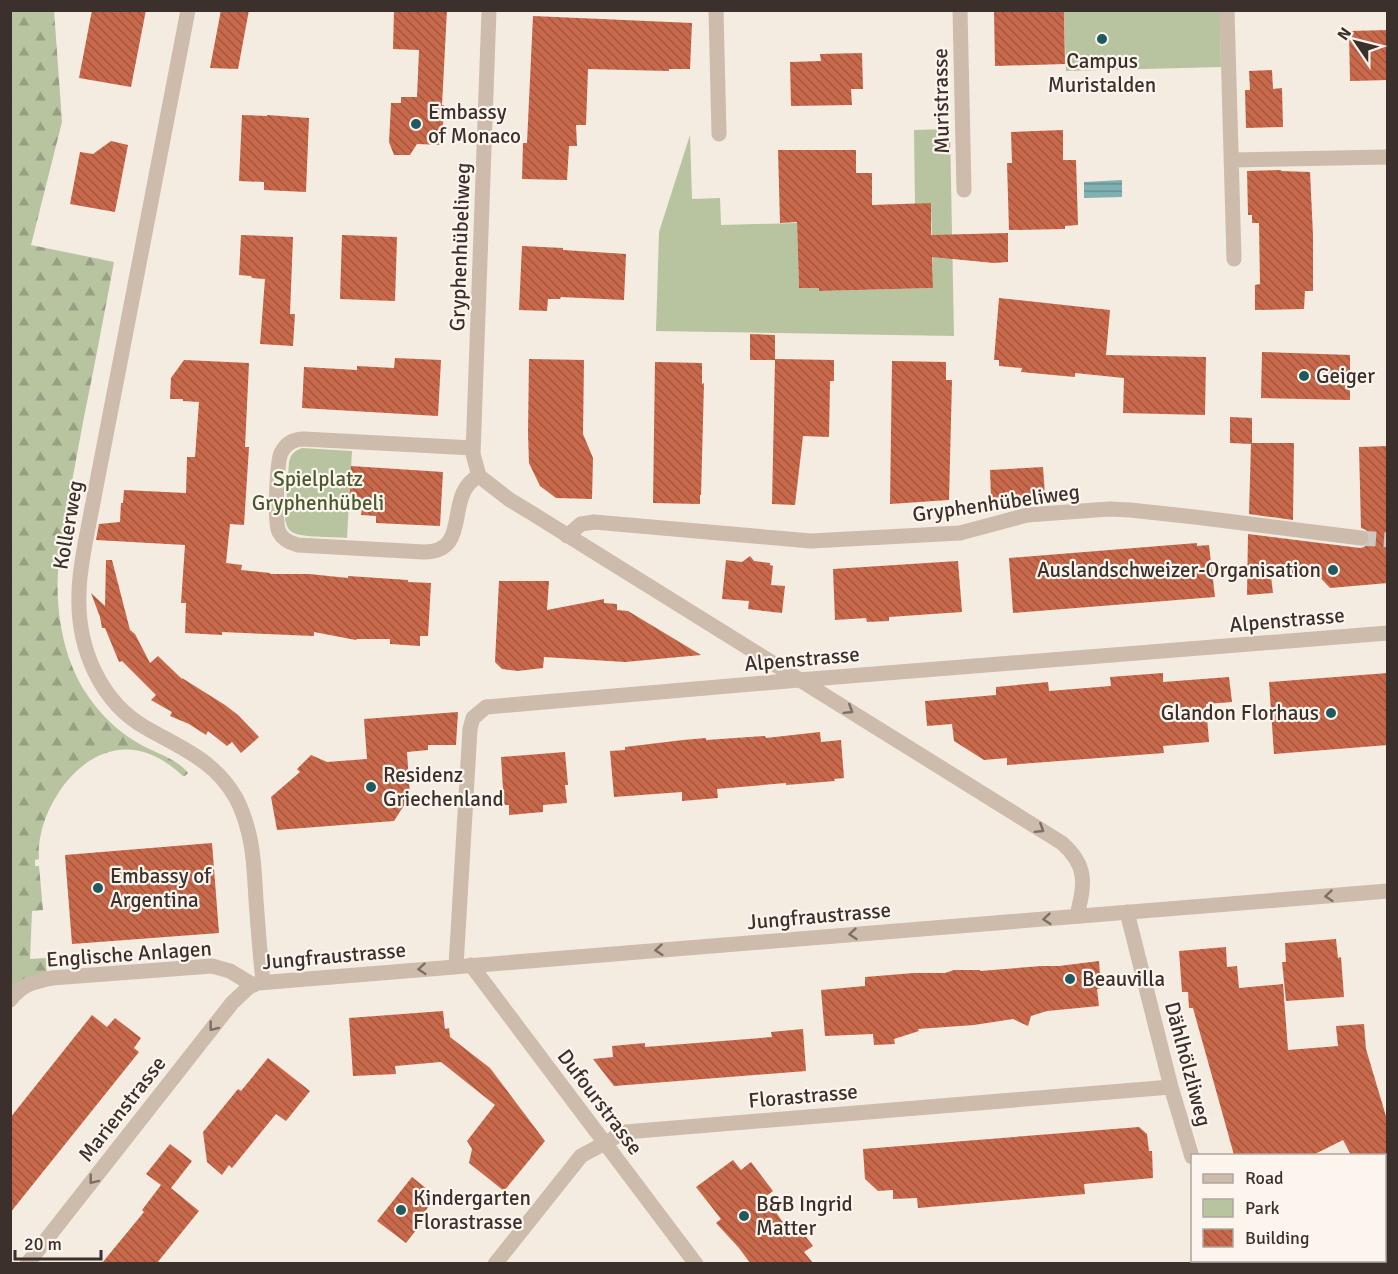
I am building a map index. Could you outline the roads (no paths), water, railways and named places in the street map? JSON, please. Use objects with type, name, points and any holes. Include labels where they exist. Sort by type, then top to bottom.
[{"type":"street","name":"Kollerweg","points":[[188,10],[85,544],[80,572],[79,609],[85,647],[99,682],[109,696],[136,722],[208,764],[229,787],[243,813],[248,825],[253,854],[258,983]]},
{"type":"street","name":"Gryphenhübeliweg","points":[[479,476],[473,448],[489,10]]},
{"type":"street","points":[[716,10],[719,134]]},
{"type":"street","name":"Muristrasse","points":[[960,10],[964,190]]},
{"type":"street","points":[[1227,10],[1234,259]]},
{"type":"street","points":[[1231,160],[1388,157]]},
{"type":"street","points":[[473,448],[301,439],[292,441],[282,452],[279,461],[276,526],[284,539],[298,545],[435,551],[445,546],[453,536],[459,501],[464,489],[472,479],[479,476],[510,500],[567,536],[1062,843],[1075,856],[1083,875],[1083,889],[1077,916]]},
{"type":"street","name":"Gryphenhübeliweg","points":[[567,536],[581,524],[594,522],[806,541],[881,538],[960,533],[1027,515],[1110,509],[1361,538]]},
{"type":"street","name":"Alpenstrasse","points":[[464,966],[470,729],[474,718],[486,707],[1388,633]]},
{"type":"street","name":"Jungfraustrasse","points":[[258,983],[1388,891]]},
{"type":"street","name":"Dählhölzliweg","points":[[1127,912],[1191,1154]]},
{"type":"street","name":"Englische Anlagen","points":[[10,1000],[27,985],[52,978],[212,966],[258,983]]},
{"type":"street","name":"Dufourstrasse","points":[[464,966],[604,1142],[696,1263]]},
{"type":"street","name":"Marienstrasse","points":[[27,1263],[232,1003],[258,983]]},
{"type":"street","name":"Florastrasse","points":[[495,1263],[581,1156],[625,1132],[1172,1087]]},
{"type":"water","points":[[1122,180],[1122,197],[1084,198],[1084,182]]},
{"type":"tunnel","points":[[1361,538],[1388,540]]},
{"type":"tram line","points":[[1384,1264],[1388,1262]]},
{"type":"place","name":"Campus Muristalden","points":[[1102,39]]},
{"type":"place","name":"Embassy of Monaco","points":[[416,124]]},
{"type":"place","name":"Geiger","points":[[1304,376]]},
{"type":"place","name":"Auslandschweizer-Organisation","points":[[1333,570]]},
{"type":"place","name":"Glandon Florhaus","points":[[1331,713]]},
{"type":"place","name":"Residenz Griechenland","points":[[371,787]]},
{"type":"place","name":"Embassy of Argentina","points":[[98,888]]},
{"type":"place","name":"Beauvilla","points":[[1070,979]]},
{"type":"place","name":"Kindergarten Florastrasse","points":[[401,1210]]},
{"type":"place","name":"B&B Ingrid Matter","points":[[744,1216]]},
{"type":"park label","name":"Spielplatz Gryphenhübeli","points":[[318,491]]}]
